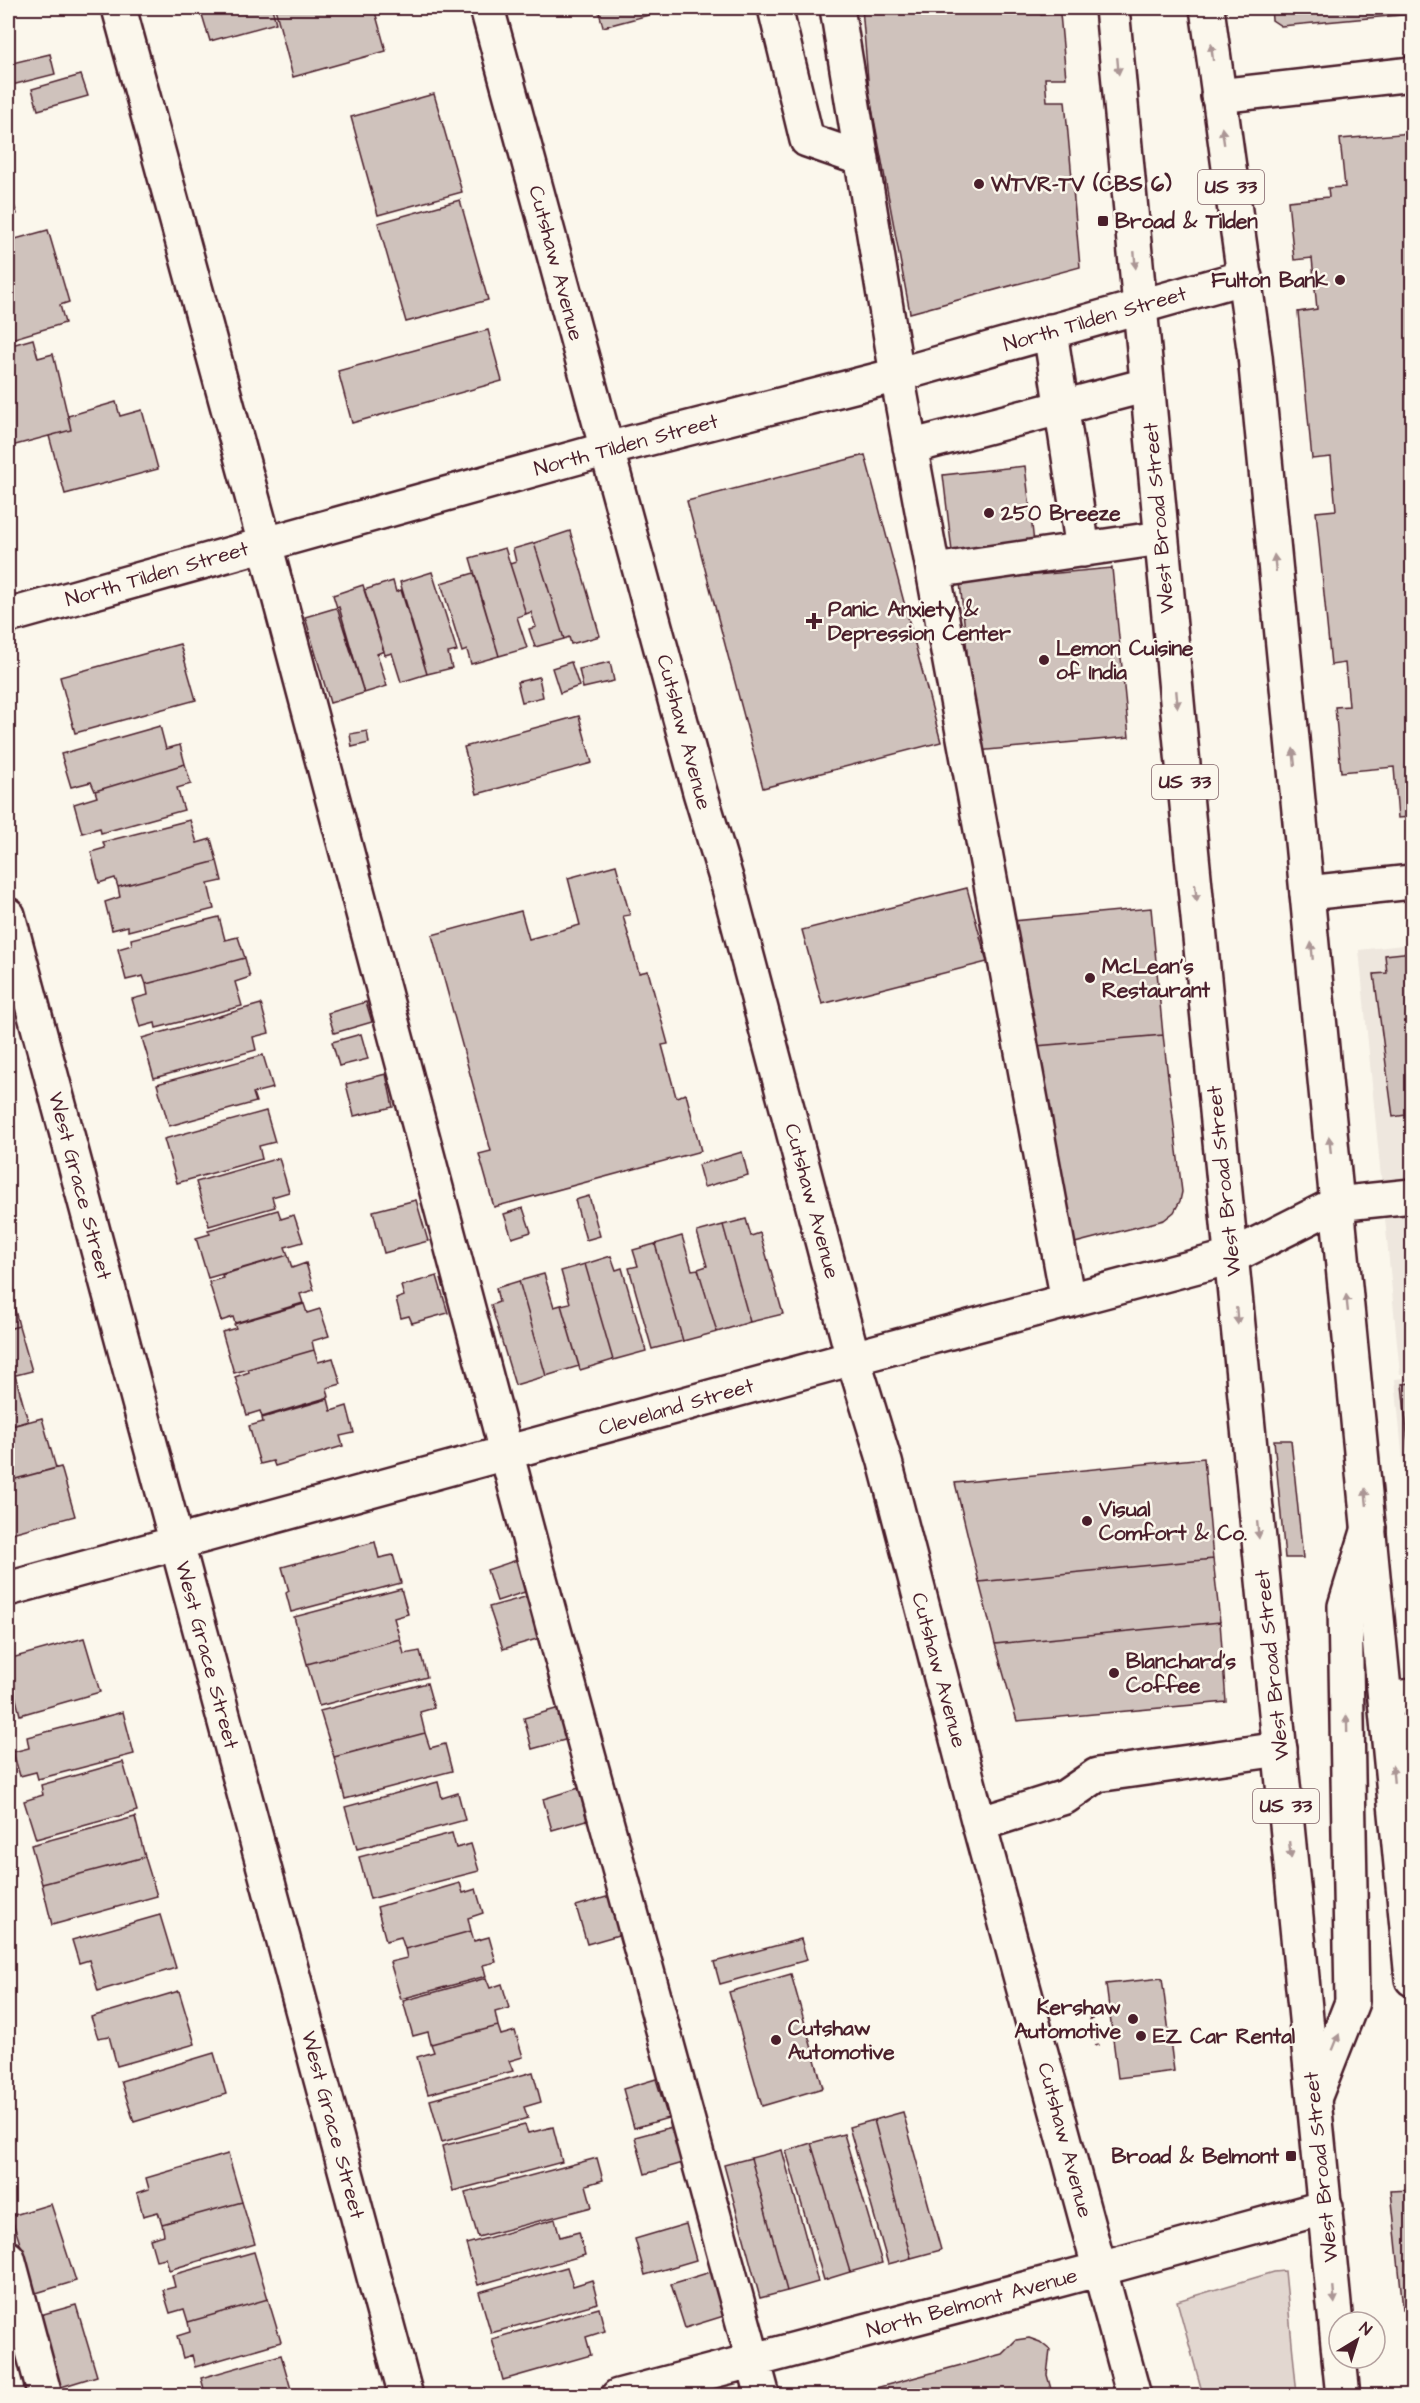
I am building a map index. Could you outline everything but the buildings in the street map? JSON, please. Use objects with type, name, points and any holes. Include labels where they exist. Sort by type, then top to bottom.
[{"type":"street","points":[[119,8],[266,544],[506,1454],[763,2396]]},
{"type":"street","name":"Cutshaw Avenue","points":[[487,8],[700,792],[729,888],[853,1358],[885,1462],[979,1824],[1134,2396]]},
{"type":"street","points":[[776,8],[807,140],[862,159]]},
{"type":"street","points":[[837,8],[897,375],[1068,1300]]},
{"type":"street","name":"West Broad Street","points":[[1112,8],[1161,538],[1335,2310]]},
{"type":"street","name":"US 33","points":[[1207,8],[1255,356],[1369,1528],[1399,1698],[1413,1979]]},
{"type":"street","points":[[1218,96],[1413,74]]},
{"type":"street","name":"North Tilden Street","points":[[8,616],[607,449],[897,375],[1245,277]]},
{"type":"street","points":[[1050,331],[1083,550]]},
{"type":"street","points":[[910,447],[1147,385]]},
{"type":"street","points":[[934,571],[1161,538]]},
{"type":"street","points":[[1307,893],[1413,882]]},
{"type":"street","name":"West Grace Street","points":[[8,915],[406,2396]]},
{"type":"street","points":[[1336,1204],[1413,1196]]},
{"type":"street","name":"Cleveland Street","points":[[8,1589],[1231,1257],[1336,1204]]},
{"type":"street","points":[[1315,2096],[1352,2002],[1345,1606],[1369,1528]]},
{"type":"street","points":[[979,1824],[1065,1797],[1097,1776],[1280,1749]]},
{"type":"street","name":"North Belmont Avenue","points":[[618,2396],[1100,2270],[1326,2207]]},
{"type":"street","points":[[8,2258],[45,2396]]},
{"type":"street","name":"West Broad Street","points":[[1340,2370],[1343,2396]]},
{"type":"path","points":[[1090,2014],[1098,2046]]},
{"type":"shaded area","points":[[1412,944],[1412,1373],[1400,1374],[1359,950]]},
{"type":"shaded area","points":[[1412,1377],[1412,1557],[1395,1379]]},
{"type":"shaded area","points":[[1285,2271],[1297,2395],[1203,2395],[1177,2301],[1274,2272]]},
{"type":"place","name":"WTVR-TV (CBS 6)","points":[[979,184]]},
{"type":"place","name":"Broad & Tilden","points":[[1103,221]]},
{"type":"place","name":"Fulton Bank","points":[[1340,280]]},
{"type":"place","name":"250 Breeze","points":[[989,513]]},
{"type":"place","name":"Panic Anxiety & Depression Center","points":[[814,621]]},
{"type":"place","name":"Lemon Cuisine of India","points":[[1044,660]]},
{"type":"place","name":"McLean's Restaurant","points":[[1090,978]]},
{"type":"place","name":"Visual Comfort & Co.","points":[[1087,1521]]},
{"type":"place","name":"Blanchard's Coffee","points":[[1114,1673]]},
{"type":"place","name":"Kershaw Automotive","points":[[1133,2019]]},
{"type":"place","name":"EZ Car Rental","points":[[1141,2036]]},
{"type":"place","name":"Cutshaw Automotive","points":[[776,2040]]},
{"type":"place","name":"Broad & Belmont","points":[[1291,2156]]}]
